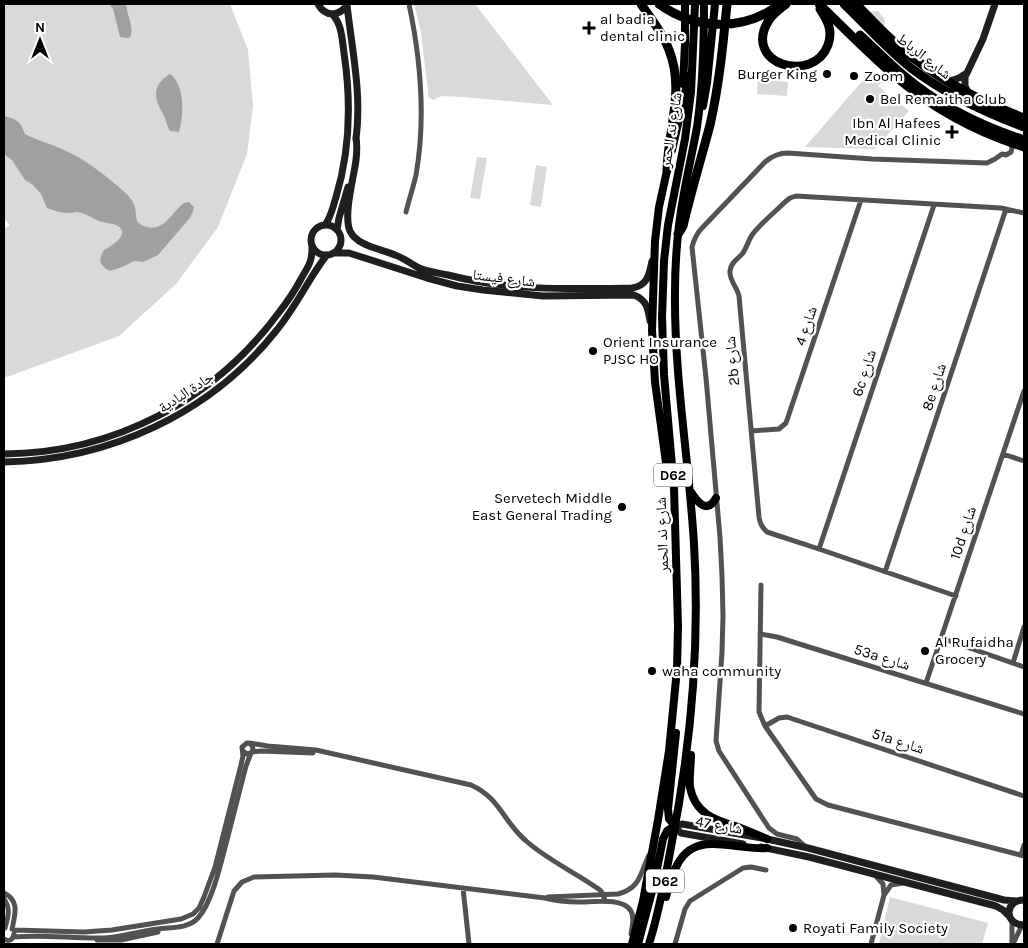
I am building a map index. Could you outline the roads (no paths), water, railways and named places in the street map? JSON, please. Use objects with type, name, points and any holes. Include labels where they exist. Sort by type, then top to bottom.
[{"type":"highway","points":[[641,4],[667,44],[676,74],[676,98],[667,170]]},
{"type":"highway","points":[[660,4],[687,19],[716,25],[746,21],[766,14],[780,4]]},
{"type":"highway","points":[[678,234],[683,226],[712,112],[718,81],[727,4]]},
{"type":"highway","points":[[786,4],[770,18],[765,27],[764,44],[770,57],[779,64],[791,67],[803,66],[813,62],[827,48],[830,38],[830,27],[814,4]]},
{"type":"highway","points":[[819,4],[878,62],[916,93],[948,114],[971,126],[1024,146]]},
{"type":"highway","name":"شارع الرباط","points":[[828,4],[912,82],[942,102],[985,125],[1024,140]]},
{"type":"highway","name":"شارع الرباط","points":[[844,4],[899,57],[926,79],[966,102],[1024,126]]},
{"type":"highway","points":[[856,4],[900,47],[947,82],[969,94],[1024,118]]},
{"type":"main road","points":[[680,116],[685,52],[685,4]]},
{"type":"main road","name":"شارع ند الحمر","points":[[631,944],[643,901],[653,849],[669,751],[677,669],[678,626],[674,488],[664,375],[662,300],[668,225],[690,105],[695,4]]},
{"type":"main road","name":"شارع ند الحمر","points":[[649,944],[661,902],[684,780],[694,662],[695,561],[676,340],[675,278],[678,234],[697,127],[704,51],[704,4]]},
{"type":"main road","points":[[697,127],[702,112],[707,83],[715,4]]},
{"type":"main road","points":[[674,488],[667,470],[653,357],[655,240],[659,207],[694,52]]},
{"type":"main road","points":[[689,488],[696,501],[702,505],[707,506],[711,504],[716,498]]},
{"type":"main road","points":[[638,944],[654,884],[663,839],[667,831],[675,826],[668,819],[668,808],[675,746],[677,669]]},
{"type":"main road","points":[[690,725],[692,747],[690,782],[694,798],[699,807],[715,820],[767,839]]},
{"type":"main road","points":[[652,935],[658,928],[673,872],[682,857],[689,851],[696,847],[712,844],[766,848]]},
{"type":"street","points":[[318,4],[324,12],[332,14],[339,13],[347,4]]},
{"type":"street","points":[[338,230],[332,226],[318,227],[312,233],[312,247],[318,253],[330,254],[338,249],[341,243],[338,230],[339,218],[350,177],[358,106],[354,52],[347,4]]},
{"type":"street","points":[[969,94],[965,86],[965,77],[983,39],[994,4]]},
{"type":"street","points":[[406,212],[415,177],[421,122],[419,61],[409,5]]},
{"type":"street","points":[[325,225],[332,213],[339,188],[344,166],[348,126],[347,76],[341,32],[338,20],[332,14]]},
{"type":"street","points":[[947,82],[959,78],[967,72]]},
{"type":"street","name":"شارع فيستا","points":[[356,137],[356,158],[348,214],[350,231],[359,242],[403,258],[419,268],[492,284],[538,288],[632,288],[641,285],[649,275],[655,240]]},
{"type":"street","points":[[808,848],[797,839],[777,834],[769,828],[717,746],[715,736],[721,669],[723,616],[721,556],[706,378],[692,247],[694,240],[697,233],[769,159],[778,154],[987,163],[1002,154],[1006,155],[1011,152],[1010,142]]},
{"type":"street","name":"2b شارع","points":[[819,549],[767,532],[760,523],[739,296],[731,278],[730,269],[733,262],[744,251],[755,231],[793,196],[861,200]]},
{"type":"street","points":[[861,200],[1006,209],[1024,213]]},
{"type":"street","name":"شارع 4","points":[[751,431],[779,429],[786,423],[861,200]]},
{"type":"street","name":"6c شارع","points":[[819,549],[934,205]]},
{"type":"street","name":"8e شارع","points":[[886,572],[1006,209]]},
{"type":"street","name":"جادة البادية","points":[[4,454],[53,450],[102,439],[150,420],[194,396],[244,354],[265,330],[285,304],[309,266],[312,247]]},
{"type":"street","name":"شارع فيستا","points":[[330,254],[349,253],[457,286],[525,295],[631,295],[640,297],[647,306],[652,330]]},
{"type":"street","name":"جادة البادية","points":[[4,462],[51,459],[88,452],[142,433],[168,421],[192,406],[238,372],[265,345],[291,311],[318,266],[330,254]]},
{"type":"street","points":[[592,296],[597,288]]},
{"type":"street","name":"10d شارع","points":[[926,684],[1024,392]]},
{"type":"street","points":[[1003,454],[1024,461]]},
{"type":"street","points":[[819,549],[956,596]]},
{"type":"street","points":[[761,585],[758,708],[760,717],[816,799],[828,805],[1022,856],[1024,845]]},
{"type":"street","points":[[1013,663],[1024,627]]},
{"type":"street","name":"53a شارع","points":[[761,634],[777,637],[1024,714]]},
{"type":"street","points":[[941,638],[1024,666]]},
{"type":"street","name":"51a شارع","points":[[765,726],[779,718],[787,717],[1024,796]]},
{"type":"street","points":[[4,939],[30,936],[116,937],[148,930],[180,927],[199,918],[208,901],[222,861],[246,766],[252,752],[253,747],[249,743]]},
{"type":"street","points":[[4,899],[9,914],[4,928],[8,927],[13,930],[84,932],[112,930],[185,918],[193,914],[199,908],[215,867],[241,765],[243,745],[249,743],[307,748],[463,782],[479,788],[493,799],[524,839],[597,888],[603,894],[604,901]]},
{"type":"street","points":[[243,751],[246,754],[261,751],[336,754]]},
{"type":"street","name":"شارع 47","points":[[1020,901],[1004,900],[808,848],[767,839],[682,824],[675,826],[681,832],[809,857],[996,906],[1003,910],[1018,925],[1023,925]]},
{"type":"street","points":[[545,898],[618,894],[630,889],[639,879],[653,849]]},
{"type":"street","points":[[675,944],[685,909],[690,901],[740,869],[751,867],[766,870]]},
{"type":"street","points":[[217,944],[234,891],[239,884],[249,878],[354,875],[391,878],[567,901],[604,901],[624,904],[630,910],[633,918],[631,944]]},
{"type":"street","points":[[871,944],[884,895],[883,884],[875,875]]},
{"type":"street","points":[[884,895],[895,884],[906,883]]},
{"type":"street","points":[[463,888],[469,944]]},
{"type":"street","points":[[4,893],[10,896],[15,905],[14,937]]},
{"type":"street","points":[[1012,944],[1009,909],[1013,903],[1020,901]]},
{"type":"street","points":[[1012,944],[1023,925]]},
{"type":"place","name":"al badia dental clinic","points":[[589,28]]},
{"type":"place","name":"Burger King","points":[[827,74]]},
{"type":"place","name":"Zoom","points":[[854,76]]},
{"type":"place","name":"Bel Remaitha Club","points":[[870,99]]},
{"type":"place","name":"Ibn Al Hafees Medical Clinic","points":[[952,132]]},
{"type":"place","name":"Orient Insurance PJSC HO","points":[[593,351]]},
{"type":"place","name":"Servetech Middle East General Trading","points":[[622,507]]},
{"type":"place","name":"Al Rufaidha Grocery","points":[[925,651]]},
{"type":"place","name":"waha community","points":[[652,671]]},
{"type":"place","name":"Royati Family Society","points":[[793,928]]}]
